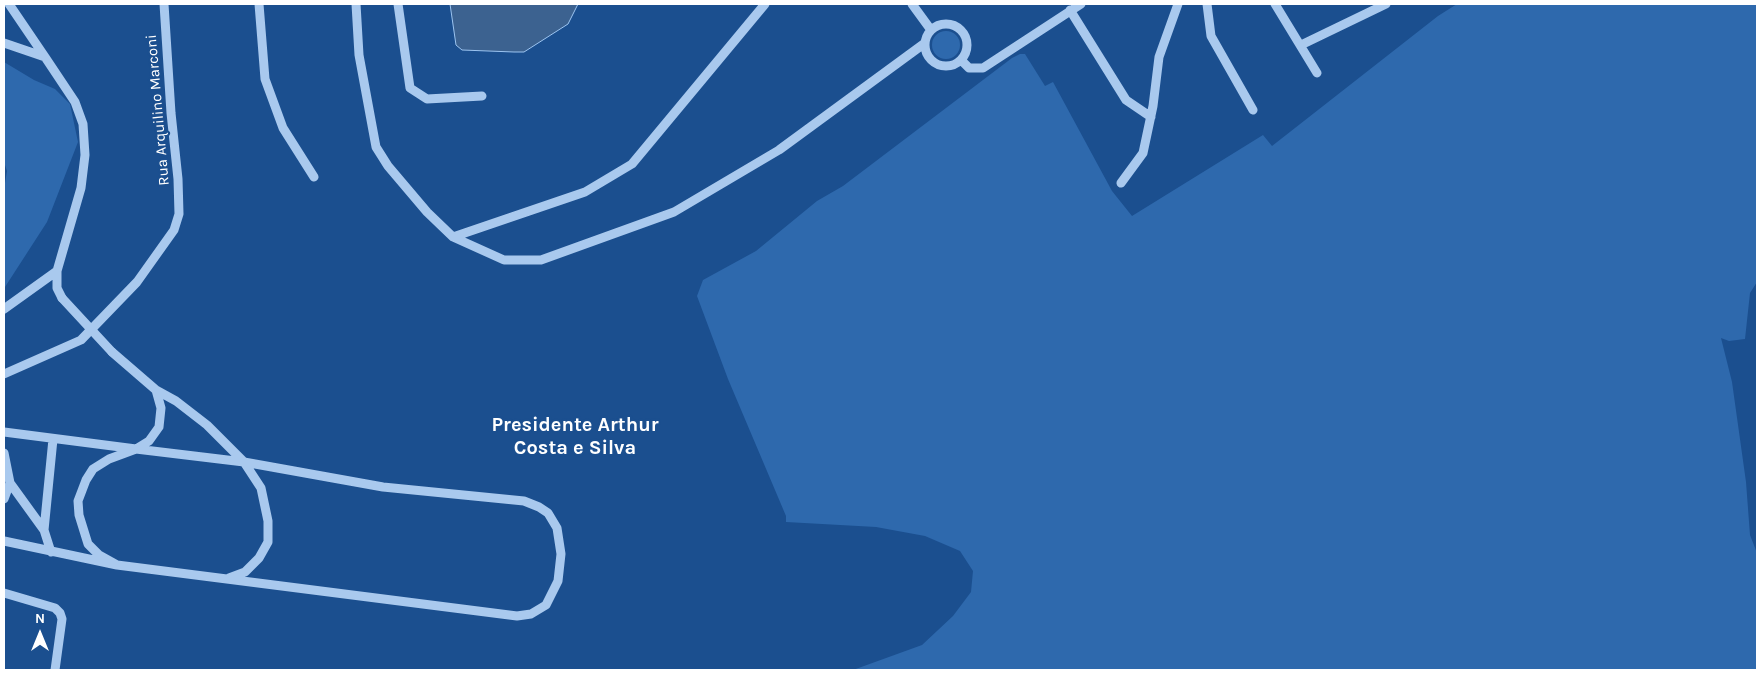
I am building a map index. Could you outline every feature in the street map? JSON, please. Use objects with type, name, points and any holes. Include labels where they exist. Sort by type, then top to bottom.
[{"type":"street","points":[[10,4],[75,102],[83,124],[85,156],[81,188],[56,271],[57,288],[62,298],[112,352],[156,390],[176,401],[207,425],[244,462],[261,488],[268,521],[268,542],[259,558],[245,572],[224,579]]},
{"type":"street","name":"Rua Arquilino Marconi","points":[[4,374],[81,340],[137,282],[167,244],[174,230],[179,214],[178,179],[164,4]]},
{"type":"street","points":[[258,4],[265,79],[283,128],[314,177]]},
{"type":"street","points":[[356,4],[360,55],[376,147],[388,166],[427,212],[453,237],[504,260],[541,260],[674,212],[779,150],[925,43],[931,30],[944,24],[959,28],[966,38],[967,45],[961,60],[954,64],[939,65],[927,55],[925,43]]},
{"type":"street","points":[[398,4],[410,88],[427,99],[482,96]]},
{"type":"street","points":[[453,237],[584,192],[632,164],[765,4]]},
{"type":"street","points":[[912,4],[931,30]]},
{"type":"street","points":[[961,60],[969,68],[983,68],[1081,4]]},
{"type":"street","points":[[1121,183],[1143,153],[1151,117],[1159,57],[1178,4]]},
{"type":"street","points":[[1207,4],[1211,36],[1253,110]]},
{"type":"street","points":[[1275,4],[1317,73]]},
{"type":"street","points":[[1301,44],[1386,4]]},
{"type":"street","points":[[1070,10],[1126,100],[1151,117]]},
{"type":"street","points":[[4,43],[45,57]]},
{"type":"street","points":[[4,309],[56,271]]},
{"type":"street","points":[[117,565],[99,555],[88,544],[79,515],[78,502],[86,480],[93,470],[109,459],[136,449],[149,441],[159,427],[162,408],[156,390]]},
{"type":"street","points":[[4,432],[244,462],[383,487],[524,502],[540,507],[548,513],[557,528],[561,567],[558,581],[546,605],[532,614],[518,616],[117,565],[4,541]]},
{"type":"street","points":[[44,530],[52,439]]},
{"type":"street","points":[[4,453],[10,483],[44,530],[51,552]]},
{"type":"street","points":[[4,499],[10,483]]},
{"type":"street","points":[[4,593],[55,608],[60,613],[62,619],[55,670]]},
{"type":"shaded area","points":[[450,4],[578,4],[568,24],[524,52],[514,52],[462,50],[456,45]]},
{"type":"shaded area","points":[[1457,4],[1757,4],[1757,282],[1750,293],[1745,339],[1729,341],[1721,338],[1732,382],[1746,482],[1750,535],[1757,553],[1757,670],[853,670],[922,645],[953,616],[971,592],[973,571],[960,551],[925,536],[876,527],[786,522],[786,516],[728,379],[697,296],[703,280],[756,251],[817,201],[843,186],[1012,58],[1020,54],[1025,54],[1045,86],[1053,82],[1112,191],[1132,216],[1263,135],[1272,146],[1438,16]]},
{"type":"shaded area","points":[[946,31],[956,35],[960,45],[956,55],[946,59],[936,55],[932,45],[936,35]]},
{"type":"shaded area","points":[[4,62],[34,80],[55,89],[70,104],[78,142],[47,222],[5,287],[4,189],[7,171],[4,162]]},
{"type":"district","name":"Presidente Arthur Costa e Silva","points":[[575,436]]}]
